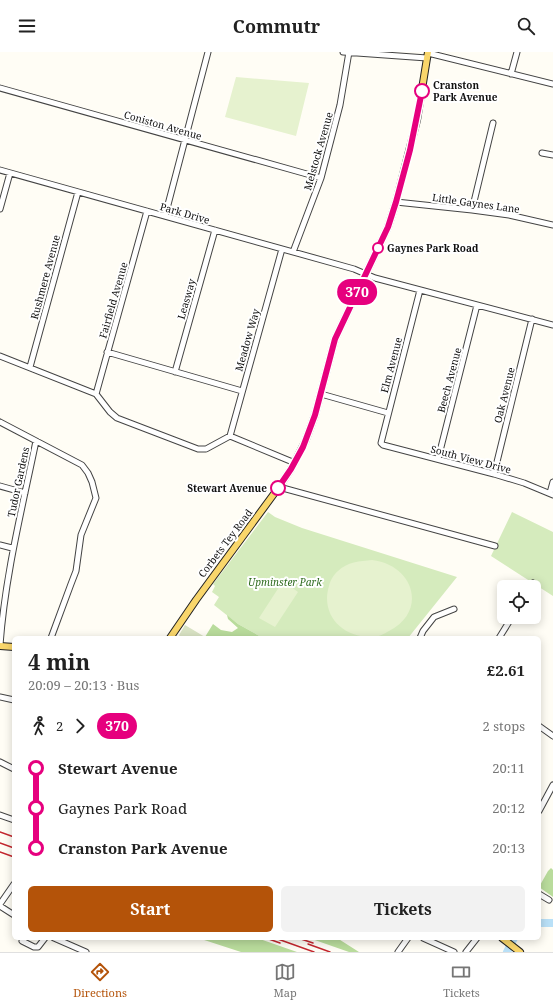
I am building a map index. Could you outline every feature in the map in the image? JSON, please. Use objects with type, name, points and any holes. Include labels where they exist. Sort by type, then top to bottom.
[{"type":"main road","name":"Corbets Tey Road","points":[[171,636],[196,600],[280,487],[303,447],[321,394],[335,339],[388,227],[396,202],[417,120],[427,54]]},
{"type":"main road","points":[[0,645],[12,647]]},
{"type":"main road","points":[[505,940],[520,952]]},
{"type":"street","points":[[165,216],[208,52]]},
{"type":"street","points":[[343,52],[427,54],[553,84]]},
{"type":"street","name":"Melstock Avenue","points":[[293,252],[321,178],[340,105],[349,52]]},
{"type":"street","points":[[511,74],[517,52]]},
{"type":"street","name":"Coniston Avenue","points":[[0,88],[321,178]]},
{"type":"street","points":[[472,210],[493,123]]},
{"type":"street","points":[[542,153],[553,155]]},
{"type":"street","name":"Park Drive","points":[[0,170],[354,269],[365,274]]},
{"type":"street","points":[[0,209],[10,173]]},
{"type":"street","name":"Rushmere Avenue","points":[[30,367],[78,192]]},
{"type":"street","name":"Little Gaynes Lane","points":[[396,202],[508,215],[553,225]]},
{"type":"street","name":"Fairfield Avenue","points":[[96,394],[147,211]]},
{"type":"street","name":"Leasway","points":[[175,372],[214,230]]},
{"type":"street","name":"Meadow Way","points":[[230,436],[282,249]]},
{"type":"street","points":[[365,274],[374,278],[553,325]]},
{"type":"street","name":"Elm Avenue","points":[[383,445],[381,440],[420,290]]},
{"type":"street","name":"Beech Avenue","points":[[438,459],[477,305]]},
{"type":"street","name":"Oak Avenue","points":[[494,474],[532,319]]},
{"type":"street","points":[[107,352],[242,390]]},
{"type":"street","points":[[0,356],[96,394],[110,412],[117,418],[198,449],[206,448],[230,436],[295,463]]},
{"type":"street","points":[[321,394],[388,413]]},
{"type":"street","points":[[0,422],[82,465],[92,482],[96,498],[81,535],[76,571],[72,584],[52,636]]},
{"type":"street","name":"Tudor Gardens","points":[[0,645],[2,612],[12,548],[36,441]]},
{"type":"street","name":"South View Drive","points":[[383,445],[494,474],[524,483],[552,494]]},
{"type":"street","points":[[552,494],[553,482]]},
{"type":"street","points":[[0,486],[25,493]]},
{"type":"street","points":[[280,487],[495,546]]},
{"type":"street","points":[[0,545],[12,548]]},
{"type":"street","points":[[421,636],[434,617],[454,609]]},
{"type":"street","points":[[500,636],[508,624]]},
{"type":"street","points":[[0,697],[12,700]]},
{"type":"street","points":[[541,727],[553,736]]},
{"type":"street","points":[[0,762],[12,768]]},
{"type":"street","points":[[541,807],[553,785]]},
{"type":"street","points":[[0,815],[12,819]]},
{"type":"street","points":[[12,887],[0,905],[12,914]]},
{"type":"street","points":[[541,895],[549,900]]},
{"type":"street","points":[[22,941],[34,947],[38,947],[43,940]]},
{"type":"street","points":[[59,940],[86,952]]},
{"type":"street","points":[[398,952],[407,940]]},
{"type":"street","points":[[427,940],[454,952]]},
{"type":"street","points":[[466,952],[475,940]]},
{"type":"green space","points":[[236,77],[309,83],[296,136],[225,117]]},
{"type":"green space","name":"Upminster Park","points":[[268,512],[275,517],[302,528],[457,577],[410,636],[259,636],[238,624],[214,605],[219,597],[212,592],[215,586],[213,584]]},
{"type":"green space","points":[[512,512],[553,532],[553,596],[541,588],[541,580],[528,580],[491,556]]},
{"type":"green space","points":[[372,560],[386,564],[398,570],[406,579],[411,590],[412,601],[409,612],[401,622],[389,631],[376,636],[361,636],[352,634],[343,629],[336,623],[328,606],[327,597],[329,586],[335,574],[345,566],[354,562]]},
{"type":"green space","points":[[283,581],[298,592],[275,627],[259,618]]},
{"type":"green space","points":[[227,615],[238,624],[259,636],[206,636],[213,624],[221,630],[232,632],[238,628],[228,619]]},
{"type":"green space","points":[[185,625],[204,636],[180,636]]},
{"type":"green space","points":[[551,868],[553,870],[553,897],[541,888],[541,883]]},
{"type":"green space","points":[[204,940],[263,940],[297,952],[241,952]]},
{"type":"green space","points":[[315,940],[340,940],[359,952],[349,952]]},
{"type":"waterway","points":[[541,923],[553,923]]},
{"type":"waterway","points":[[507,952],[513,940]]},
{"type":"railway","points":[[0,832],[12,836]]},
{"type":"railway","points":[[0,843],[12,847]]},
{"type":"railway","points":[[0,852],[12,856]]},
{"type":"railway","points":[[272,940],[280,943]]},
{"type":"railway","points":[[281,940],[314,952]]},
{"type":"railway","points":[[304,940],[313,943]]},
{"type":"railway","points":[[308,944],[330,952]]},
{"type":"bus line","name":"370","points":[[278,488],[291,469],[303,447],[315,415],[335,339],[388,227],[410,150],[422,91]]},
{"type":"place","name":"Cranston Park Avenue","points":[[422,91]]},
{"type":"place","name":"Gaynes Park Road","points":[[378,248]]},
{"type":"place","name":"Stewart Avenue","points":[[278,488]]}]
